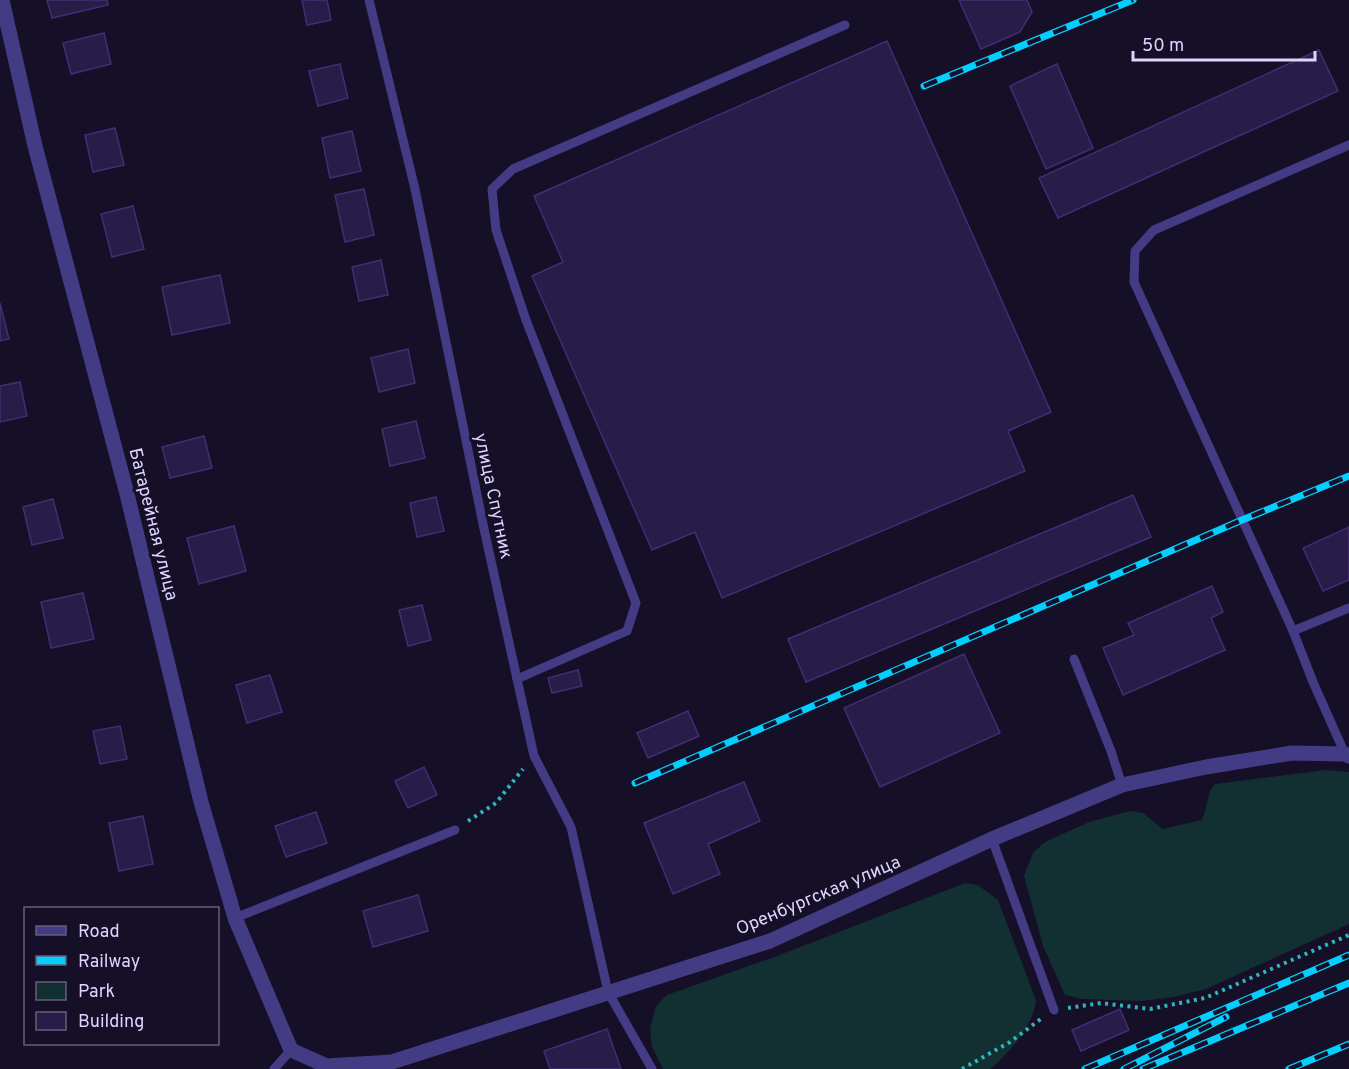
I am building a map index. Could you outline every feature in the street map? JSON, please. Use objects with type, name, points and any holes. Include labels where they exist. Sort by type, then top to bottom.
[{"type":"street","name":"Батарейная улица","points":[[2,0],[35,146],[127,494],[201,802],[235,918],[291,1050]]},
{"type":"street","name":"Оренбургская улица","points":[[291,1050],[327,1067],[392,1062],[770,940],[992,839],[1122,785],[1206,766],[1292,753],[1347,755]]},
{"type":"lane","name":"улица Спутник","points":[[369,0],[415,189],[484,529],[534,756],[571,827],[608,992],[652,1069]]},
{"type":"lane","points":[[517,679],[627,631],[636,603],[526,320],[496,230],[492,189],[513,169],[845,26]]},
{"type":"lane","points":[[1347,755],[1134,282],[1135,251],[1154,230],[1349,145]]},
{"type":"lane","points":[[1293,631],[1349,608]]},
{"type":"lane","points":[[1074,659],[1111,751],[1122,785]]},
{"type":"lane","points":[[235,918],[455,830]]},
{"type":"lane","points":[[992,839],[1054,1010]]},
{"type":"lane","points":[[274,1069],[291,1050]]},
{"type":"path","points":[[455,830],[496,803],[534,756]]},
{"type":"path","points":[[962,1069],[1010,1042],[1054,1010],[1101,1003],[1150,1009],[1205,998],[1349,935]]},
{"type":"green space","points":[[1326,770],[1349,772],[1349,924],[1206,989],[1174,997],[1142,1001],[1082,999],[1065,995],[1043,946],[1024,876],[1033,853],[1045,842],[1089,822],[1130,811],[1143,813],[1163,829],[1201,820],[1215,784]]},
{"type":"green space","points":[[965,883],[978,885],[998,900],[1036,1000],[1026,1028],[1005,1056],[990,1069],[663,1069],[652,1047],[650,1028],[656,1006],[667,995],[777,956]]},
{"type":"building","points":[[47,0],[107,0],[108,5],[52,18]]},
{"type":"building","points":[[302,0],[327,0],[331,20],[307,25]]},
{"type":"building","points":[[959,0],[1027,0],[1032,12],[1020,32],[981,49]]},
{"type":"building","points":[[104,33],[111,64],[71,74],[63,43]]},
{"type":"building","points":[[887,41],[1051,412],[1008,431],[1025,471],[722,598],[695,532],[652,550],[532,276],[563,262],[534,196]]},
{"type":"building","points":[[1319,50],[1338,91],[1058,218],[1039,178]]},
{"type":"building","points":[[340,64],[348,98],[318,106],[309,71]]},
{"type":"building","points":[[1057,64],[1093,148],[1046,169],[1010,86]]},
{"type":"building","points":[[115,128],[124,165],[93,172],[85,135]]},
{"type":"building","points":[[352,131],[361,171],[330,178],[322,138]]},
{"type":"building","points":[[364,189],[374,235],[345,242],[335,195]]},
{"type":"building","points":[[133,206],[144,249],[112,257],[101,214]]},
{"type":"building","points":[[381,260],[388,295],[359,301],[352,267]]},
{"type":"building","points":[[220,275],[230,323],[172,335],[162,287]]},
{"type":"building","points":[[0,303],[9,339],[0,341]]},
{"type":"building","points":[[408,349],[415,383],[379,392],[371,358]]},
{"type":"building","points":[[20,382],[27,416],[0,422],[0,386]]},
{"type":"building","points":[[416,421],[425,458],[390,466],[382,429]]},
{"type":"building","points":[[204,436],[212,468],[170,478],[162,447]]},
{"type":"building","points":[[1133,495],[1151,537],[806,682],[788,639]]},
{"type":"building","points":[[436,497],[444,531],[417,537],[410,503]]},
{"type":"building","points":[[53,499],[63,538],[32,545],[23,507]]},
{"type":"building","points":[[234,526],[246,571],[199,584],[187,538]]},
{"type":"building","points":[[1349,527],[1349,580],[1323,591],[1303,548]]},
{"type":"building","points":[[1212,586],[1223,612],[1211,618],[1225,650],[1123,695],[1103,648],[1134,635],[1128,623]]},
{"type":"building","points":[[83,593],[94,639],[51,648],[41,602]]},
{"type":"building","points":[[422,605],[431,640],[408,646],[399,610]]},
{"type":"building","points":[[964,654],[1000,733],[880,787],[844,708]]},
{"type":"building","points":[[578,670],[582,686],[552,693],[548,678]]},
{"type":"building","points":[[270,675],[282,712],[247,723],[236,685]]},
{"type":"building","points":[[688,711],[699,736],[648,758],[637,733]]},
{"type":"building","points":[[120,726],[127,759],[100,764],[93,731]]},
{"type":"building","points":[[424,767],[437,795],[408,808],[395,781]]},
{"type":"building","points":[[744,782],[760,821],[708,844],[720,874],[673,894],[644,823]]},
{"type":"building","points":[[316,812],[327,843],[286,857],[275,826]]},
{"type":"building","points":[[143,816],[153,864],[119,871],[109,823]]},
{"type":"building","points":[[418,895],[428,931],[373,947],[363,911]]},
{"type":"building","points":[[1120,1009],[1129,1030],[1081,1051],[1072,1030]]},
{"type":"building","points":[[607,1029],[621,1069],[550,1069],[544,1051]]},
{"type":"railway","points":[[924,86],[1133,0]]},
{"type":"railway","points":[[635,783],[1242,520],[1349,476]]},
{"type":"railway","points":[[1085,1069],[1349,955]]},
{"type":"railway","points":[[1143,1069],[1349,983]]},
{"type":"railway","points":[[1124,1069],[1226,1017]]},
{"type":"railway","points":[[1289,1069],[1349,1044]]}]
